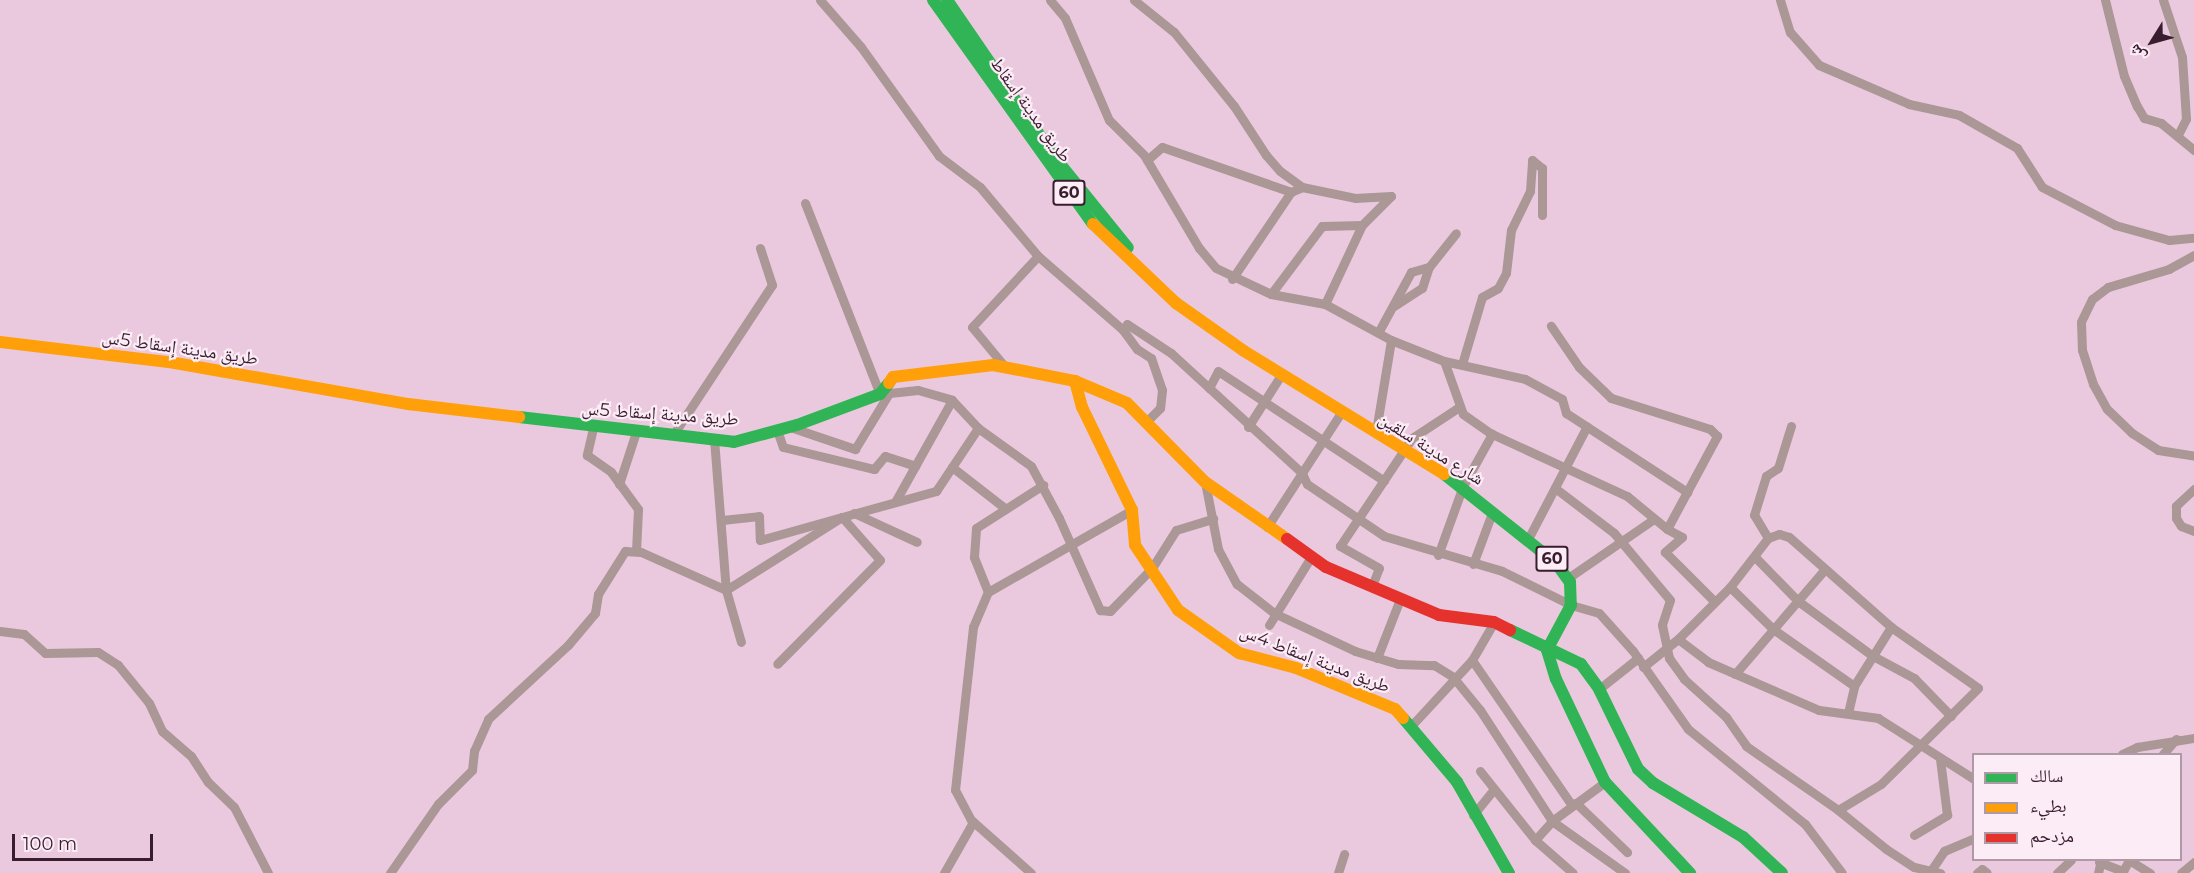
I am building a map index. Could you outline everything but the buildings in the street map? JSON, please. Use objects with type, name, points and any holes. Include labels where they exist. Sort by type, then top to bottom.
[{"type":"street","points":[[820,0],[861,47],[939,156],[980,187],[1038,256],[1123,330],[1137,349],[1151,358],[1162,390],[1160,408],[1146,422]]},
{"type":"street","name":"طريق مدينة إسقاط","points":[[933,0],[1089,220],[1176,303],[1244,351]]},
{"type":"street","name":"60","points":[[947,0],[1056,159],[1121,240],[1176,296],[1244,351]]},
{"type":"street","points":[[1050,0],[1065,18],[1109,120],[1146,160],[1198,248],[1216,268],[1232,279],[1271,294],[1325,304],[1379,331],[1391,340],[1444,361],[1525,379],[1562,399],[1566,413],[1687,492]]},
{"type":"street","points":[[1134,0],[1173,32],[1234,106],[1266,155],[1280,171],[1302,187],[1355,198],[1391,196],[1362,225],[1325,304]]},
{"type":"street","points":[[1780,0],[1790,32],[1819,65],[1909,104],[1959,115],[2017,148],[2042,187],[2115,225],[2169,240],[2194,238]]},
{"type":"street","points":[[2163,0],[2182,57],[2186,119],[2178,135]]},
{"type":"street","points":[[2103,1],[2124,76],[2144,118],[2178,135],[2194,150]]},
{"type":"street","points":[[1146,160],[1162,147],[1291,192]]},
{"type":"street","points":[[1462,364],[1482,297],[1498,288],[1506,273],[1511,230],[1530,192],[1532,160],[1542,168],[1542,215]]},
{"type":"street","points":[[1232,279],[1291,192],[1302,187]]},
{"type":"street","points":[[805,203],[884,394]]},
{"type":"street","points":[[1271,294],[1322,226],[1362,225]]},
{"type":"street","points":[[1392,307],[1422,288],[1429,267],[1456,233]]},
{"type":"street","points":[[673,435],[772,285],[760,248]]},
{"type":"street","points":[[2194,255],[2169,269],[2108,286],[2092,299],[2081,322],[2082,350],[2093,384],[2107,409],[2132,433],[2158,450],[2194,456]]},
{"type":"street","points":[[1006,368],[972,327],[1038,256]]},
{"type":"street","points":[[1379,331],[1411,272],[1429,267]]},
{"type":"street","points":[[1123,330],[1127,324],[1171,353],[1303,477],[1358,520],[1384,536],[1438,555],[1502,572],[1571,605],[1599,613],[1640,663],[1688,729],[1805,824],[1842,873]]},
{"type":"street","points":[[1551,326],[1579,367],[1611,398],[1710,429],[1717,436],[1667,528]]},
{"type":"street","points":[[1376,431],[1391,340]]},
{"type":"street","name":"طريق مدينة إسقاط 5س","points":[[0,342],[175,363],[408,404],[593,428],[734,442],[790,427],[884,394],[892,377],[993,365],[1075,381],[1127,403],[1205,482],[1311,557],[1439,615],[1494,622],[1547,650],[1581,664],[1599,690],[1638,769],[1653,783],[1743,837],[1782,873]]},
{"type":"street","name":"شارع مدينة سلقين","points":[[1244,351],[1340,414],[1376,431],[1402,450],[1463,486],[1492,513],[1556,563],[1568,578]]},
{"type":"street","points":[[1444,361],[1463,414],[1492,434],[1627,496],[1654,519],[1682,537],[1665,552],[1714,601]]},
{"type":"street","points":[[1209,388],[1218,371],[1384,481]]},
{"type":"street","points":[[1248,427],[1281,375]]},
{"type":"street","name":"طريق مدينة إسقاط 4س","points":[[1075,381],[1082,407],[1132,510],[1135,545],[1178,610],[1207,633],[1239,653],[1296,668],[1395,709],[1412,725],[1457,782],[1473,815],[1507,868]]},
{"type":"street","points":[[884,394],[918,390],[952,399],[978,428],[1031,466],[1043,485],[1091,593],[1106,613],[1152,568],[1176,530],[1213,519]]},
{"type":"street","points":[[790,427],[855,449],[884,394]]},
{"type":"street","points":[[895,502],[952,399]]},
{"type":"street","points":[[1372,586],[1379,568],[1340,546],[1412,438],[1459,407]]},
{"type":"street","points":[[1267,527],[1303,477],[1340,414]]},
{"type":"street","points":[[1528,539],[1587,426]]},
{"type":"street","points":[[1768,538],[1754,515],[1766,476],[1778,468],[1791,426]]},
{"type":"street","points":[[593,428],[587,455],[611,472],[638,509],[636,551]]},
{"type":"street","points":[[722,520],[759,516],[759,540],[936,491],[978,428]]},
{"type":"street","points":[[777,430],[783,447],[874,469],[885,456],[915,466]]},
{"type":"street","points":[[620,484],[636,432]]},
{"type":"street","points":[[1438,555],[1463,486],[1492,434]]},
{"type":"street","points":[[714,439],[726,590],[741,642]]},
{"type":"street","points":[[952,467],[1006,509]]},
{"type":"street","points":[[1205,482],[1218,549],[1237,584],[1274,613],[1377,658],[1398,664],[1434,665],[1455,679],[1480,710],[1552,821],[1625,873]]},
{"type":"street","points":[[988,592],[974,557],[976,528],[1043,485]]},
{"type":"street","points":[[1555,488],[1622,542],[1670,600],[1662,626],[1669,658],[1684,679],[1725,717],[1746,746],[1838,810],[1895,855],[1914,867],[1936,871],[1944,851],[1972,839]]},
{"type":"street","points":[[2194,489],[2176,506],[2175,518],[2181,526],[2194,531]]},
{"type":"street","points":[[1031,873],[973,822],[955,790],[973,627],[988,592],[1071,547],[1132,510]]},
{"type":"street","points":[[854,513],[917,542]]},
{"type":"street","points":[[1473,564],[1492,513]]},
{"type":"street","points":[[726,590],[842,517]]},
{"type":"street","points":[[777,664],[880,560],[842,517]]},
{"type":"street","points":[[1568,578],[1654,519]]},
{"type":"street","points":[[1599,690],[1668,648],[1730,587],[1768,538],[1779,534],[1790,537],[1824,570],[1891,627],[1978,688],[1881,784],[1838,810]]},
{"type":"street","points":[[390,873],[438,804],[472,770],[474,751],[488,719],[568,645],[595,613],[598,594],[625,551],[636,551],[726,590]]},
{"type":"street","points":[[1269,625],[1274,613],[1311,557]]},
{"type":"street","points":[[1755,557],[1798,601],[1873,656],[1914,678],[1951,716]]},
{"type":"street","points":[[1735,674],[1824,570]]},
{"type":"street","name":"60","points":[[1568,578],[1571,605]]},
{"type":"street","points":[[1730,587],[1773,629],[1854,686]]},
{"type":"street","points":[[1377,658],[1400,598]]},
{"type":"street","points":[[1571,605],[1547,650],[1556,679],[1605,782],[1690,873]]},
{"type":"street","points":[[1412,725],[1472,660],[1494,622]]},
{"type":"street","points":[[1848,713],[1854,686],[1891,627]]},
{"type":"street","points":[[0,632],[24,634],[45,652],[98,652],[118,665],[149,703],[162,731],[191,756],[208,782],[234,807],[268,873]]},
{"type":"street","points":[[1678,639],[1708,662],[1819,710],[1878,718],[1919,747],[1972,778]]},
{"type":"street","points":[[1472,660],[1571,804],[1576,803],[1628,852]]},
{"type":"street","points":[[1480,710],[1497,699]]},
{"type":"street","points":[[2124,753],[2137,747],[2176,739],[2194,738]]},
{"type":"street","points":[[2164,753],[2176,739]]},
{"type":"street","points":[[1914,835],[1947,815],[1940,759]]},
{"type":"street","points":[[1480,771],[1535,840],[1573,873]]},
{"type":"street","points":[[1535,840],[1552,821],[1605,782]]},
{"type":"street","points":[[1473,815],[1494,789]]},
{"type":"street","points":[[944,873],[973,822]]},
{"type":"street","points":[[1338,873],[1344,854]]},
{"type":"street","points":[[2057,873],[2070,861]]},
{"type":"street","points":[[2098,873],[2100,861],[2123,871],[2128,861]]},
{"type":"street","points":[[2130,861],[2150,873]]},
{"type":"street","points":[[2181,873],[2194,862]]},
{"type":"street","points":[[1507,868],[1518,873]]},
{"type":"street","points":[[1977,873],[1982,869],[1987,873]]},
{"type":"traffic: fast","points":[[933,0],[1093,224]]},
{"type":"traffic: fast","points":[[947,0],[1056,159],[1128,248]]},
{"type":"traffic: fast","points":[[519,417],[734,442],[797,425],[880,394],[889,383]]},
{"type":"traffic: fast","points":[[1444,474],[1556,563],[1570,582],[1571,605],[1547,650],[1556,679],[1605,782],[1690,873]]},
{"type":"traffic: fast","points":[[1510,630],[1581,664],[1599,689],[1638,769],[1653,783],[1743,837],[1782,873]]},
{"type":"traffic: fast","points":[[1403,718],[1457,782],[1509,873]]},
{"type":"traffic: slow","points":[[1093,224],[1176,303],[1244,351],[1444,474]]},
{"type":"traffic: slow","points":[[0,342],[175,363],[408,404],[519,417]]},
{"type":"traffic: slow","points":[[889,383],[893,377],[993,365],[1075,381],[1127,403],[1205,482],[1287,539]]},
{"type":"traffic: slow","points":[[1075,381],[1082,407],[1132,510],[1135,545],[1178,610],[1239,653],[1296,668],[1395,709],[1403,718]]},
{"type":"traffic: jam","points":[[1287,539],[1326,567],[1439,615],[1494,622],[1510,630]]}]
